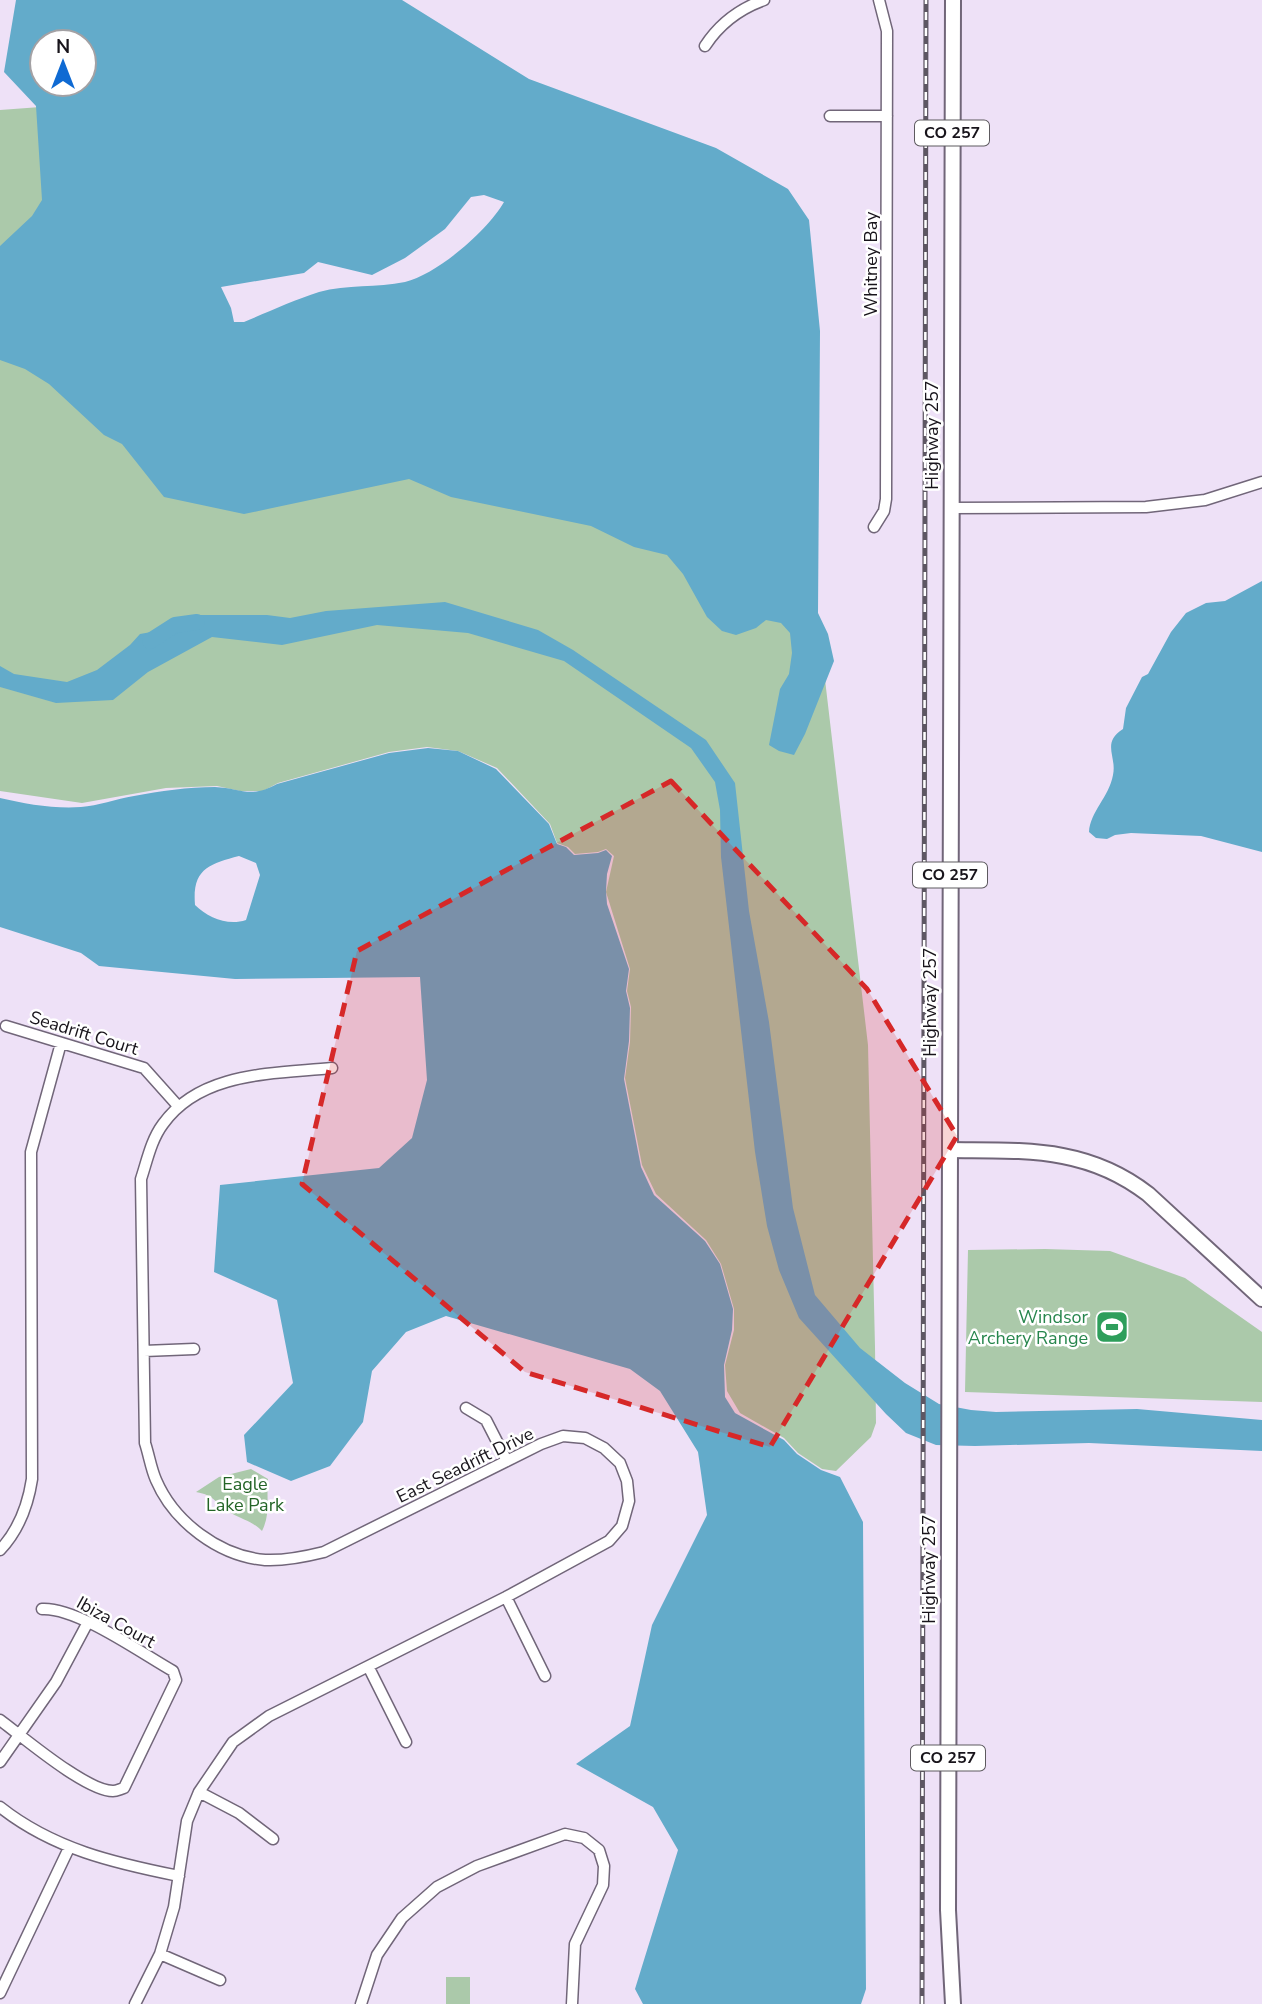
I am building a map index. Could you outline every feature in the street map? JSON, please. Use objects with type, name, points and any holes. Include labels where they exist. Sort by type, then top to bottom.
[{"type":"main road","name":"Highway 257","points":[[953,0],[948,1356],[948,1941],[953,2004]]},
{"type":"main road","points":[[950,1150],[1057,1154],[1089,1161],[1108,1169],[1131,1181],[1148,1195],[1262,1298]]},
{"type":"street","points":[[705,46],[713,33],[730,18],[764,0]]},
{"type":"street","name":"Whitney Bay","points":[[874,527],[887,499],[887,31],[879,0]]},
{"type":"street","points":[[830,116],[887,116]]},
{"type":"street","points":[[951,508],[1146,507],[1205,500],[1262,482]]},
{"type":"street","name":"Seadrift Court","points":[[6,1026],[144,1068],[178,1106]]},
{"type":"street","points":[[0,1550],[20,1521],[29,1500],[32,1479],[31,1152],[61,1043]]},
{"type":"street","points":[[178,1106],[207,1088],[239,1078],[332,1068]]},
{"type":"street","name":"East Seadrift Drive","points":[[135,2004],[160,1954],[174,1908],[187,1821],[199,1793],[233,1742],[260,1722],[306,1697],[369,1668],[609,1541],[622,1526],[629,1501],[627,1481],[620,1463],[604,1448],[585,1438],[563,1436],[541,1444],[324,1552],[291,1560],[264,1560],[235,1554],[185,1523],[155,1479],[145,1443],[141,1179],[151,1147],[162,1126],[178,1106]]},
{"type":"street","points":[[144,1351],[194,1349]]},
{"type":"street","points":[[466,1408],[486,1420],[507,1461]]},
{"type":"street","points":[[506,1597],[545,1676]]},
{"type":"street","name":"Ibiza Court","points":[[20,1735],[51,1759],[93,1784],[113,1791],[124,1788],[176,1680],[173,1671],[88,1622],[55,1608],[42,1609]]},
{"type":"street","points":[[0,1762],[56,1682],[88,1622]]},
{"type":"street","points":[[369,1668],[406,1742]]},
{"type":"street","points":[[0,1720],[20,1735]]},
{"type":"street","points":[[199,1793],[239,1813],[272,1839]]},
{"type":"street","points":[[0,1807],[21,1824],[69,1848],[120,1864],[179,1877]]},
{"type":"street","points":[[360,2004],[377,1955],[402,1918],[438,1887],[477,1866],[565,1834],[584,1838],[599,1850],[604,1867],[603,1885],[575,1944],[572,2004]]},
{"type":"street","points":[[0,1993],[69,1848]]},
{"type":"street","points":[[160,1954],[220,1980]]},
{"type":"highlighted area","points":[[671,781],[867,989],[957,1136],[770,1447],[525,1372],[302,1184],[357,951]]},
{"type":"green space","points":[[54,106],[43,224],[0,285],[0,110]]},
{"type":"green space","points":[[0,324],[409,462],[697,544],[820,637],[868,1045],[875,1347],[876,1423],[871,1437],[836,1471],[822,1469],[798,1453],[784,1438],[740,1413],[727,1391],[725,1365],[734,1330],[734,1309],[721,1264],[706,1240],[656,1194],[642,1165],[625,1078],[630,1042],[631,1007],[627,991],[630,969],[606,892],[614,856],[606,849],[575,854],[568,847],[557,843],[550,824],[497,768],[458,751],[427,747],[389,752],[278,783],[263,791],[240,791],[217,786],[166,788],[82,803],[0,791]]},
{"type":"green space","name":"Windsor Archery Range","points":[[968,1250],[1110,1251],[1185,1278],[1262,1332],[1262,1402],[965,1392]]},
{"type":"green space","name":"Eagle Lake Park","points":[[251,1469],[268,1479],[267,1511],[262,1531],[226,1510],[212,1498],[196,1492],[219,1477]]},
{"type":"green space","points":[[446,1977],[470,1977],[470,2004],[446,2004]]},
{"type":"water","points":[[16,0],[402,0],[529,79],[716,148],[788,189],[809,220],[820,331],[818,613],[828,634],[834,661],[794,755],[769,745],[780,689],[789,674],[792,653],[790,633],[781,623],[766,620],[756,628],[736,635],[722,631],[707,617],[683,574],[667,555],[634,547],[591,526],[451,497],[409,479],[244,514],[164,497],[122,444],[104,435],[49,384],[25,369],[0,360],[0,246],[32,216],[42,200],[36,106],[28,98],[98,98],[98,28],[28,28],[28,98],[4,72]],"holes":[[[484,195],[504,202],[497,213],[461,250],[432,270],[405,282],[319,292],[244,322],[234,322],[221,287],[304,273],[318,262],[372,275],[405,258],[445,229],[471,197]]]},
{"type":"water","points":[[1262,581],[1262,852],[1201,836],[1131,833],[1107,839],[1096,838],[1089,832],[1090,825],[1111,783],[1114,768],[1111,750],[1113,739],[1123,729],[1126,708],[1142,677],[1148,674],[1171,632],[1186,613],[1206,603],[1225,601]]},
{"type":"water","points":[[445,602],[538,630],[573,650],[706,740],[735,783],[749,911],[769,1022],[793,1208],[815,1295],[860,1348],[905,1383],[939,1404],[996,1412],[1137,1409],[1262,1420],[1262,1451],[1089,1443],[936,1445],[906,1433],[799,1318],[779,1270],[767,1226],[755,1152],[715,782],[691,748],[564,661],[468,633],[377,625],[282,645],[212,637],[148,672],[113,700],[56,703],[0,687],[0,666],[14,674],[67,682],[97,670],[140,634],[168,629],[195,615],[267,615],[290,618],[326,611]]},
{"type":"water","points":[[428,748],[458,751],[496,769],[549,824],[557,844],[566,847],[574,855],[606,850],[612,856],[607,874],[607,904],[629,969],[626,991],[630,1008],[629,1041],[624,1079],[641,1167],[654,1195],[705,1241],[720,1264],[733,1309],[732,1330],[724,1365],[725,1397],[735,1413],[784,1440],[797,1454],[821,1470],[840,1477],[863,1522],[866,1989],[861,2004],[643,2004],[635,1989],[678,1850],[653,1807],[576,1764],[630,1726],[652,1625],[707,1515],[698,1452],[660,1391],[630,1369],[446,1316],[406,1332],[372,1371],[363,1422],[330,1466],[291,1481],[247,1462],[244,1435],[293,1383],[277,1300],[214,1272],[220,1185],[379,1168],[412,1138],[427,1080],[420,977],[235,979],[99,966],[81,953],[0,927],[0,798],[40,806],[71,807],[184,789],[215,787],[252,792],[389,753]],"holes":[[[239,856],[256,863],[260,875],[246,920],[219,920],[195,905],[196,883],[205,870]]]},
{"type":"waterway","points":[[150,641],[175,625],[197,622]]},
{"type":"railway","points":[[922,2004],[926,0]]},
{"type":"place","name":"Windsor Archery Range","points":[[1112,1327]]}]
